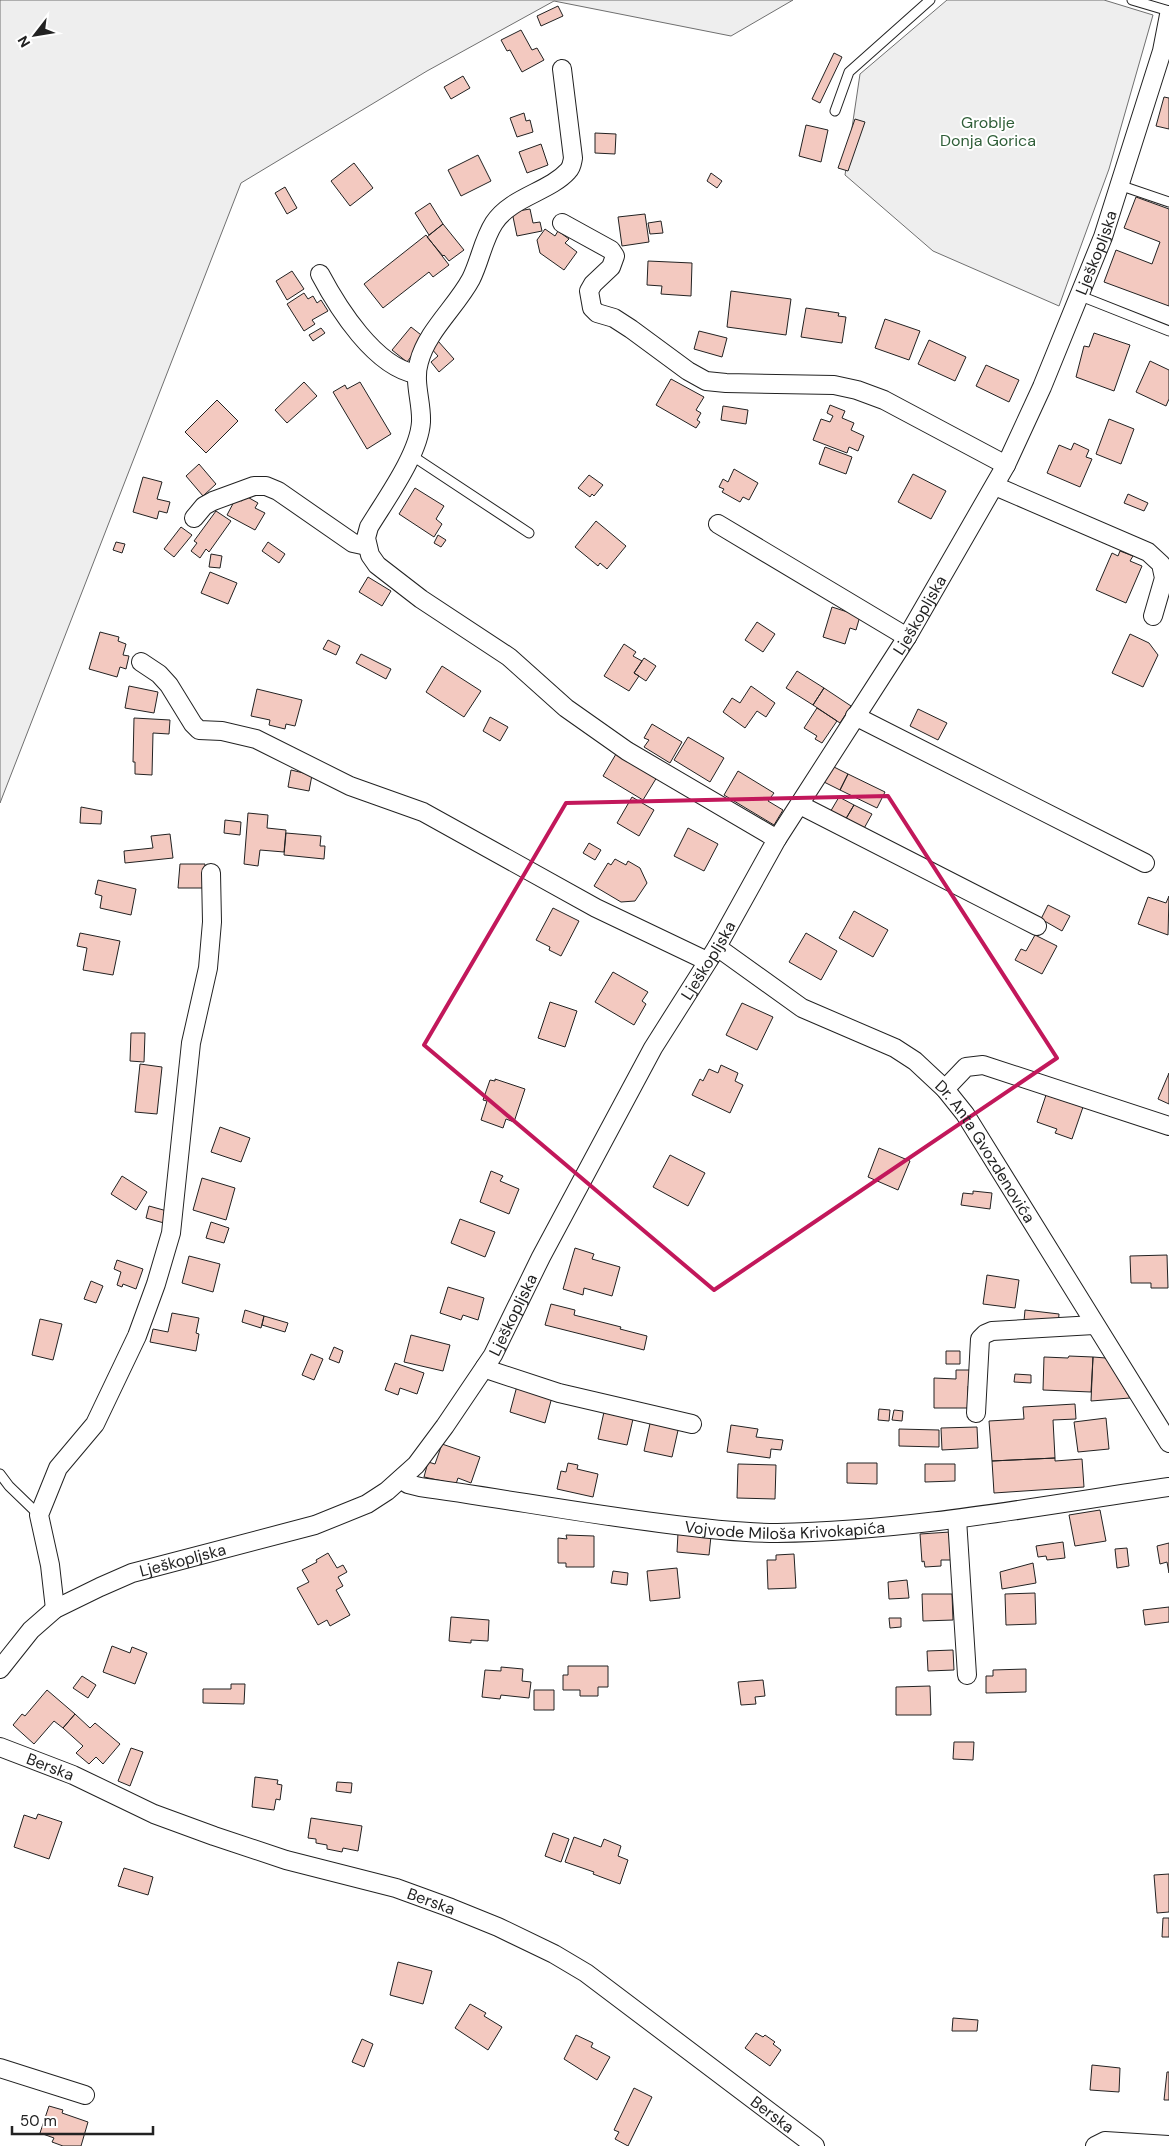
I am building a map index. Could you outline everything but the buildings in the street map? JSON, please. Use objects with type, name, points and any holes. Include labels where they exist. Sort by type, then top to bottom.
[{"type":"street","name":"Lješkopljska","points":[[0,1670],[31,1630],[55,1609],[132,1573],[341,1516],[366,1504],[401,1479],[429,1449],[485,1367],[502,1338],[541,1257],[653,1048],[717,946],[777,839],[907,637],[1006,465],[1042,386],[1103,237],[1165,52],[1169,15]]},
{"type":"street","points":[[562,69],[573,158],[572,166],[563,176],[504,212],[494,222],[471,279],[425,348],[416,374],[421,421],[418,437],[411,455],[369,527],[366,538],[367,546],[370,555],[385,571],[421,599],[509,657],[574,713],[627,751],[777,839]]},
{"type":"street","points":[[562,224],[611,250],[615,256],[611,267],[593,284],[589,291],[592,308],[597,313],[614,318],[688,371],[706,381],[834,385],[857,390],[884,400],[1006,465]]},
{"type":"street","points":[[320,274],[346,318],[362,337],[384,357],[404,371],[416,374]]},
{"type":"street","points":[[194,518],[204,506],[213,501],[254,486],[266,486],[278,491],[353,543],[367,546]]},
{"type":"street","points":[[995,486],[1148,552],[1161,564],[1164,578],[1153,616]]},
{"type":"street","points":[[718,524],[907,637]]},
{"type":"street","points":[[141,662],[159,674],[169,685],[193,724],[199,730],[222,730],[256,740],[350,786],[423,812],[596,908],[707,962]]},
{"type":"street","points":[[855,716],[1144,862]]},
{"type":"street","points":[[800,805],[1037,926]]},
{"type":"street","points":[[55,1609],[50,1564],[39,1515],[58,1468],[95,1424],[137,1336],[156,1284],[171,1232],[191,1044],[208,968],[212,922],[211,873]]},
{"type":"street","name":"Dr. Anta Gvozdenovića","points":[[717,946],[802,1008],[904,1054],[926,1070],[945,1089],[965,1114],[1094,1325],[1169,1443]]},
{"type":"street","points":[[945,1089],[966,1067],[982,1065],[1169,1126]]},
{"type":"street","points":[[976,1413],[980,1339],[985,1334],[992,1331],[1094,1325]]},
{"type":"street","points":[[485,1367],[559,1393],[692,1424]]},
{"type":"street","name":"Vojvode Miloša Krivokapića","points":[[401,1479],[408,1484],[420,1487],[620,1518],[699,1528],[776,1533],[840,1530],[957,1519],[1169,1486]]},
{"type":"street","points":[[957,1519],[967,1675]]},
{"type":"street","name":"Berska","points":[[0,1747],[73,1775],[154,1814],[286,1860],[396,1888],[498,1927],[554,1954],[586,1973],[815,2146]]},
{"type":"street","points":[[0,2068],[85,2095]]},
{"type":"street","points":[[1095,2146],[1105,2141],[1169,2145]]},
{"type":"lane","points":[[835,111],[849,72],[930,0]]},
{"type":"lane","points":[[1132,0],[1169,11]]},
{"type":"lane","points":[[1120,185],[1169,202]]},
{"type":"lane","points":[[1078,295],[1169,331]]},
{"type":"lane","points":[[411,455],[530,532]]},
{"type":"lane","points":[[0,1474],[9,1486],[39,1515]]},
{"type":"highlighted area","points":[[888,796],[1057,1058],[714,1290],[424,1045],[566,803]]},
{"type":"green space","points":[[0,0],[793,0],[731,36],[554,1],[427,71],[241,183],[0,803]]},
{"type":"green space","name":"Groblje Donja Gorica","points":[[947,0],[1104,0],[1153,15],[1109,169],[1059,306],[933,251],[845,175],[860,74]]}]
